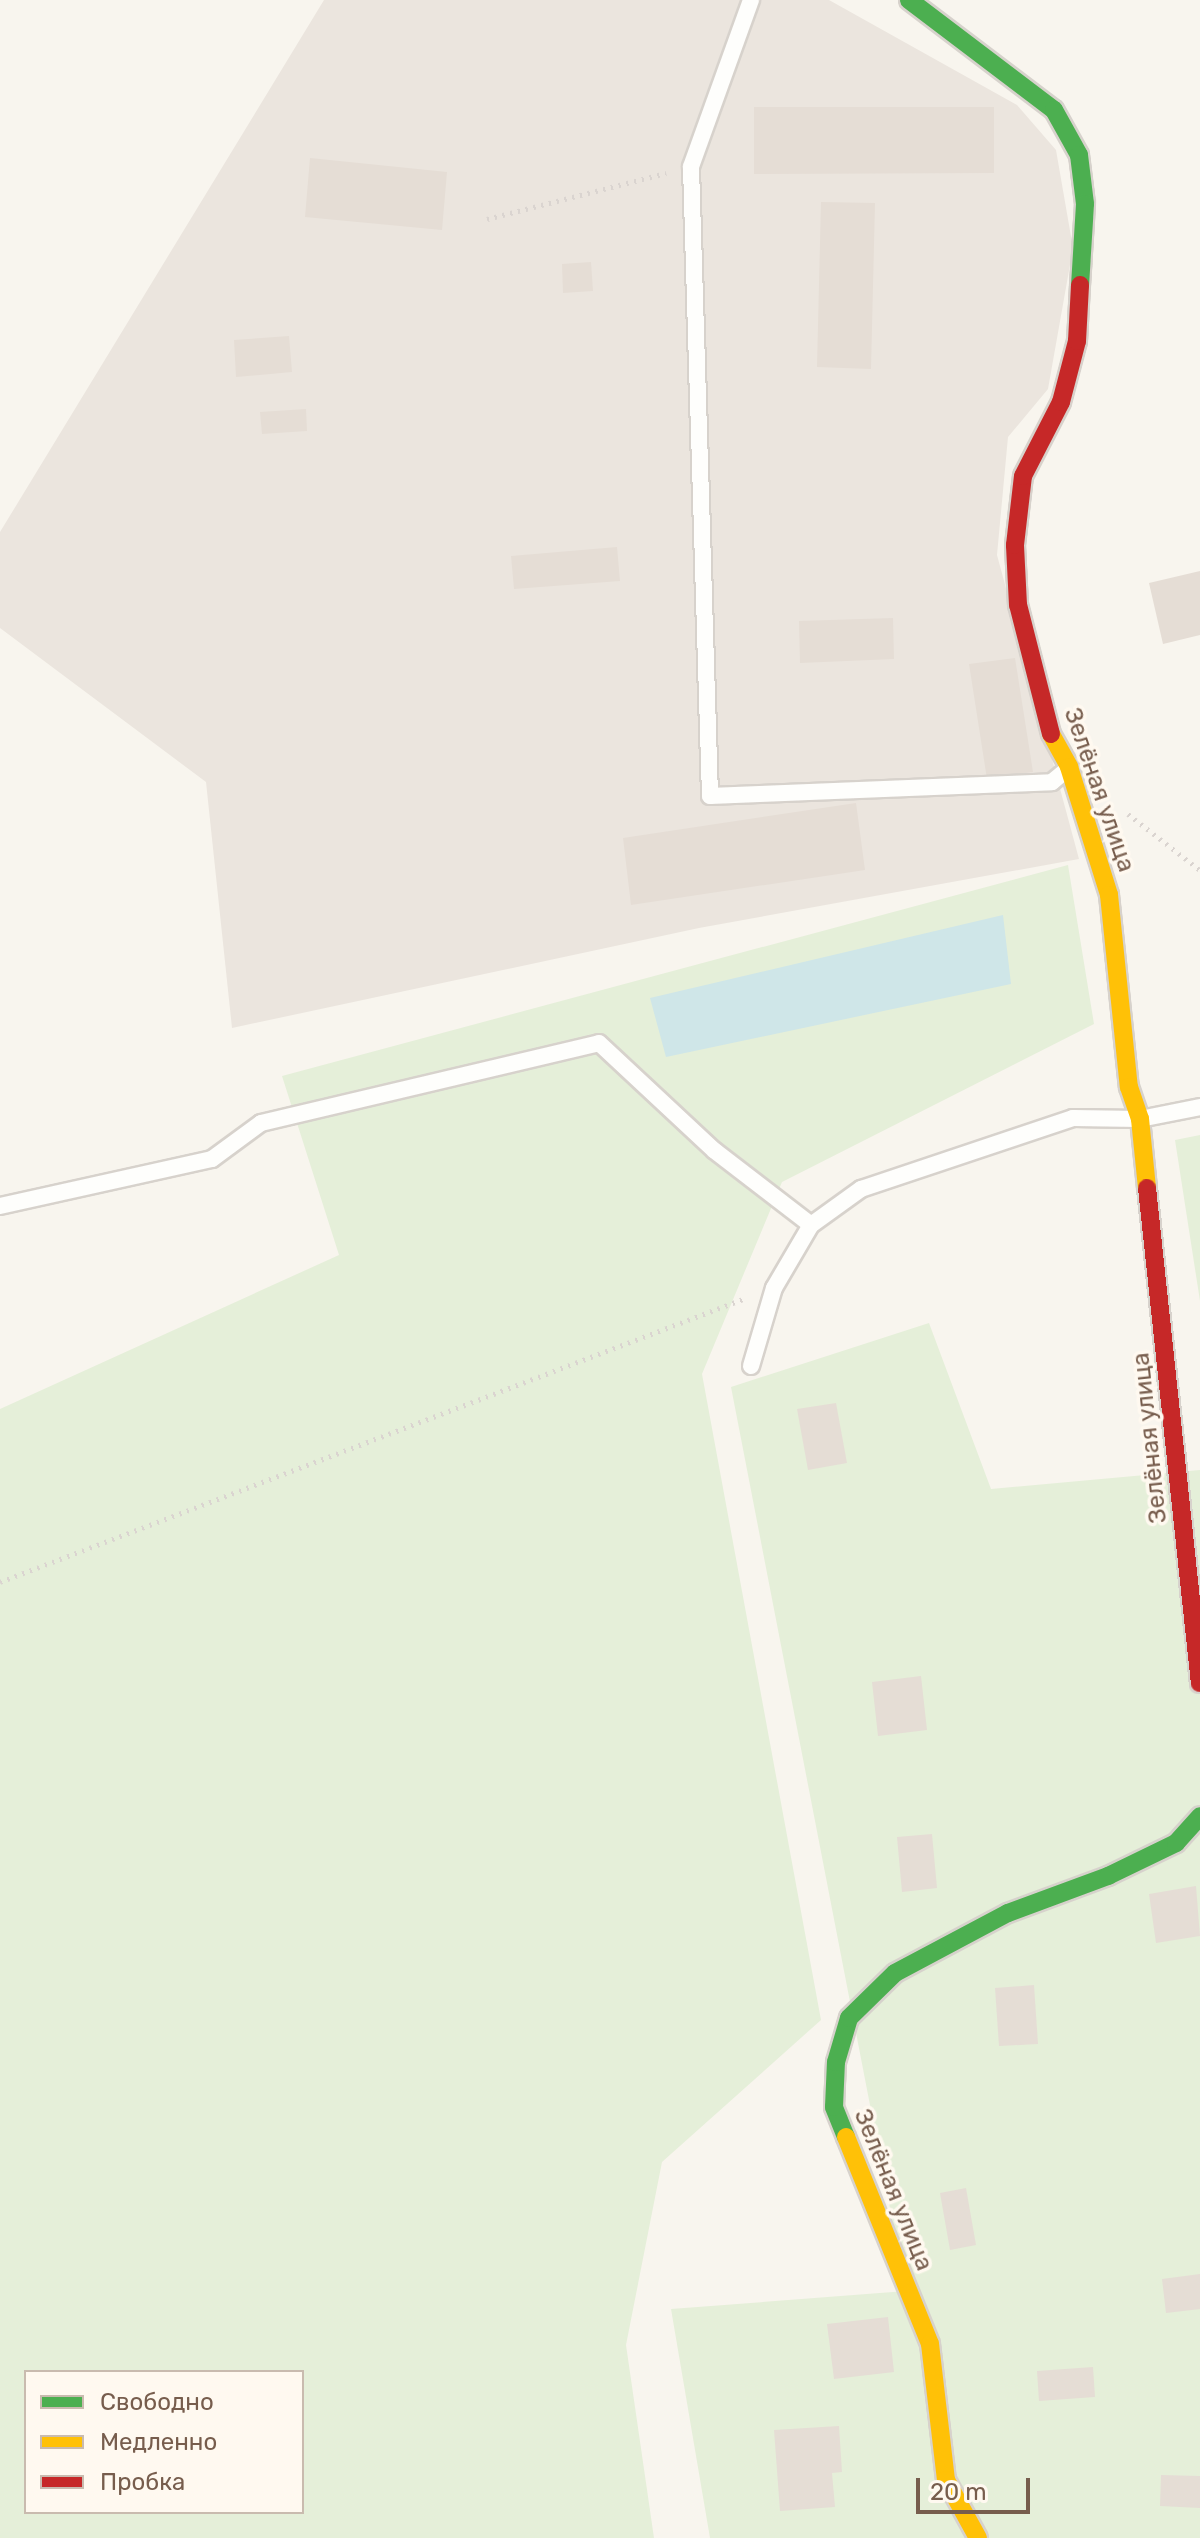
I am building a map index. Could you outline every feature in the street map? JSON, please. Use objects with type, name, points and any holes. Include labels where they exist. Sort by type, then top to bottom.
[{"type":"street","name":"Зелёная улица","points":[[909,0],[955,30],[1054,110],[1079,155],[1085,204],[1077,341],[1061,402],[1023,476],[1015,545],[1018,605],[1054,744],[1069,767],[1109,895],[1129,1087],[1140,1119],[1200,1683]]},
{"type":"street","name":"Зелёная улица","points":[[978,2538],[946,2480],[930,2344],[834,2107],[840,2047],[849,2018],[895,1973],[1008,1913],[1108,1876],[1176,1843],[1200,1816]]},
{"type":"lane","points":[[751,0],[691,167],[710,796],[1052,782],[1069,767]]},
{"type":"lane","points":[[0,1206],[212,1159],[261,1123],[599,1043],[715,1151],[811,1225]]},
{"type":"lane","points":[[751,1366],[774,1288],[811,1225],[861,1189],[1073,1118],[1140,1119],[1200,1107]]},
{"type":"path","points":[[487,219],[691,167]]},
{"type":"path","points":[[1116,805],[1200,870]]},
{"type":"path","points":[[0,1582],[774,1288]]},
{"type":"shaded area","points":[[324,0],[829,0],[1017,105],[1056,150],[1073,248],[1048,389],[1008,437],[997,555],[1079,859],[699,928],[232,1028],[206,782],[0,628],[0,532]]},
{"type":"green space","points":[[1068,865],[1094,1024],[782,1182],[702,1374],[821,2020],[662,2162],[626,2345],[654,2538],[0,2538],[0,1409],[339,1255],[282,1076]]},
{"type":"green space","points":[[1200,1135],[1200,1301],[1175,1140]]},
{"type":"green space","points":[[929,1323],[991,1489],[1200,1470],[1200,2538],[710,2538],[671,2309],[906,2291],[731,1387]]},
{"type":"water","points":[[1003,915],[1011,984],[666,1057],[650,998]]},
{"type":"building","points":[[754,107],[994,107],[994,173],[754,174]]},
{"type":"building","points":[[310,158],[447,172],[442,230],[305,217]]},
{"type":"building","points":[[821,202],[875,203],[871,369],[817,367]]},
{"type":"building","points":[[591,262],[593,291],[563,293],[562,264]]},
{"type":"building","points":[[289,336],[292,372],[236,377],[234,340]]},
{"type":"building","points":[[306,409],[307,431],[262,434],[260,412]]},
{"type":"building","points":[[617,547],[620,581],[514,589],[511,556]]},
{"type":"building","points":[[1200,571],[1200,635],[1163,644],[1149,583]]},
{"type":"building","points":[[893,618],[894,659],[800,663],[799,621]]},
{"type":"building","points":[[1015,658],[1033,772],[987,779],[969,664]]},
{"type":"building","points":[[856,803],[865,870],[631,905],[623,838]]},
{"type":"building","points":[[836,1403],[847,1463],[808,1470],[797,1409]]},
{"type":"building","points":[[921,1676],[927,1730],[878,1736],[872,1682]]},
{"type":"building","points":[[932,1834],[937,1888],[902,1892],[897,1837]]},
{"type":"building","points":[[1196,1886],[1200,1936],[1156,1943],[1149,1894]]},
{"type":"building","points":[[1034,1985],[1038,2044],[999,2046],[995,1988]]},
{"type":"building","points":[[966,2188],[976,2245],[950,2250],[940,2193]]},
{"type":"building","points":[[1200,2274],[1200,2309],[1166,2313],[1162,2279]]},
{"type":"building","points":[[888,2317],[894,2372],[834,2379],[827,2324]]},
{"type":"building","points":[[1093,2367],[1095,2397],[1039,2401],[1037,2371]]},
{"type":"building","points":[[839,2426],[842,2472],[832,2473],[835,2507],[780,2511],[774,2430]]},
{"type":"building","points":[[1161,2475],[1200,2476],[1200,2508],[1160,2506]]},
{"type":"traffic: fast","points":[[909,0],[1054,110],[1079,155],[1085,204],[1080,285]]},
{"type":"traffic: fast","points":[[846,2137],[834,2107],[836,2062],[849,2018],[895,1973],[1008,1913],[1108,1876],[1176,1843],[1200,1816]]},
{"type":"traffic: slow","points":[[1051,734],[1069,767],[1109,895],[1129,1087],[1140,1119],[1147,1188]]},
{"type":"traffic: slow","points":[[846,2137],[930,2344],[946,2480],[978,2538]]},
{"type":"traffic: jam","points":[[1051,734],[1018,605],[1015,545],[1023,476],[1061,402],[1077,341],[1080,285]]},
{"type":"traffic: jam","points":[[1147,1188],[1200,1683]]}]
